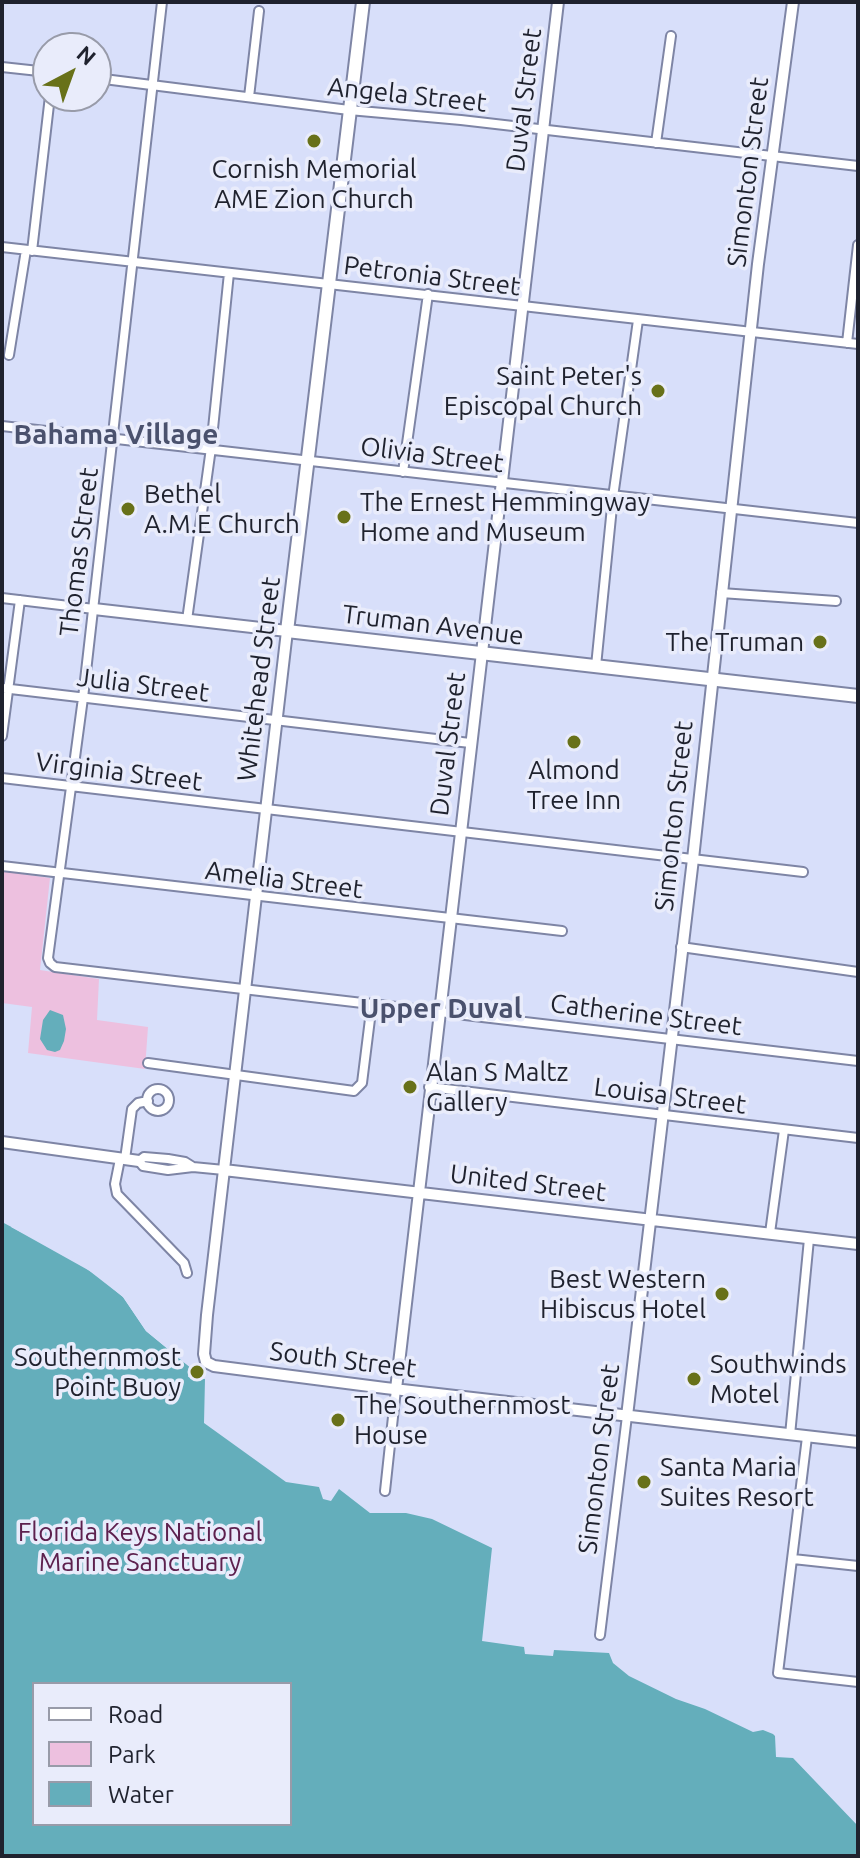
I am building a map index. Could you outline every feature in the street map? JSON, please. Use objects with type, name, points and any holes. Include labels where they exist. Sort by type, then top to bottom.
[{"type":"main road","name":"Whitehead Street","points":[[287,631],[363,2]]},
{"type":"main road","name":"Truman Avenue","points":[[287,631],[858,696]]},
{"type":"street","name":"Thomas Street","points":[[50,963],[48,958],[94,609],[162,2]]},
{"type":"street","name":"Duval Street","points":[[385,1491],[429,1087],[558,2]]},
{"type":"street","name":"Simonton Street","points":[[600,1635],[651,1221],[772,155],[793,2]]},
{"type":"street","points":[[249,97],[259,11]]},
{"type":"street","points":[[656,143],[671,36]]},
{"type":"street","points":[[2,67],[32,70]]},
{"type":"street","name":"Angela Street","points":[[112,80],[349,110],[858,166]]},
{"type":"street","points":[[9,355],[29,250],[48,112]]},
{"type":"street","points":[[847,343],[858,245]]},
{"type":"street","name":"Petronia Street","points":[[2,247],[858,344]]},
{"type":"street","points":[[187,620],[211,448],[229,273]]},
{"type":"street","points":[[403,472],[428,294]]},
{"type":"street","points":[[596,666],[613,497],[638,320]]},
{"type":"street","name":"Olivia Street","points":[[2,426],[858,523]]},
{"type":"street","points":[[721,593],[836,601]]},
{"type":"street","name":"Truman Avenue","points":[[2,598],[287,631]]},
{"type":"street","points":[[2,736],[5,689],[20,600]]},
{"type":"street","name":"Whitehead Street","points":[[206,1362],[207,1315],[287,631]]},
{"type":"street","name":"Julia Street","points":[[5,689],[470,743]]},
{"type":"street","name":"Virginia Street","points":[[2,778],[803,872]]},
{"type":"street","name":"Amelia Street","points":[[2,866],[562,931]]},
{"type":"street","points":[[681,947],[858,972]]},
{"type":"street","name":"Catherine Street","points":[[50,963],[55,967],[858,1061]]},
{"type":"street","points":[[148,1063],[354,1091],[362,1083],[372,1003]]},
{"type":"street","name":"Louisa Street","points":[[429,1087],[858,1138]]},
{"type":"street","points":[[148,1101],[138,1103],[132,1109],[115,1184],[120,1198],[184,1263],[187,1273]]},
{"type":"street","points":[[770,1233],[784,1130]]},
{"type":"street","name":"United Street","points":[[2,1142],[139,1161],[143,1166],[168,1170],[193,1167],[224,1170],[858,1244]]},
{"type":"street","points":[[790,1435],[809,1239]]},
{"type":"street","name":"South Street","points":[[206,1362],[214,1366],[396,1389],[858,1442]]},
{"type":"street","points":[[807,1437],[778,1673],[858,1682]]},
{"type":"street","points":[[793,1559],[858,1566]]},
{"type":"green space","points":[[2,871],[50,878],[40,970],[99,979],[97,1020],[148,1027],[145,1069],[28,1053],[32,1007],[2,1003]]},
{"type":"water","points":[[50,1010],[63,1015],[66,1029],[60,1050],[55,1052],[47,1050],[40,1039],[43,1020]]},
{"type":"water","name":"Florida Keys National Marine Sanctuary","points":[[2,1222],[78,1262],[123,1297],[146,1331],[191,1368],[188,1377],[205,1379],[204,1423],[286,1482],[319,1487],[323,1499],[331,1501],[339,1489],[370,1513],[406,1513],[432,1519],[492,1548],[482,1641],[524,1647],[525,1654],[553,1656],[554,1650],[609,1653],[613,1663],[629,1676],[753,1732],[763,1730],[773,1734],[776,1757],[793,1758],[858,1826],[858,1856],[2,1856]]},
{"type":"pier","points":[[13,1223],[99,1272],[126,1295],[149,1328],[191,1364],[191,1368],[146,1331],[123,1297],[97,1275],[11,1227]]},
{"type":"place","name":"Cornish Memorial AME Zion Church","points":[[314,141]]},
{"type":"place","name":"Saint Peter's Episcopal Church","points":[[658,391]]},
{"type":"place","name":"Bethel A.M.E Church","points":[[128,509]]},
{"type":"place","name":"The Ernest Hemmingway Home and Museum","points":[[344,517]]},
{"type":"place","name":"The Truman","points":[[820,642]]},
{"type":"place","name":"Almond Tree Inn","points":[[574,742]]},
{"type":"place","name":"Alan S Maltz Gallery","points":[[410,1087]]},
{"type":"place","name":"Best Western Hibiscus Hotel","points":[[722,1294]]},
{"type":"place","name":"Southernmost Point Buoy","points":[[197,1372]]},
{"type":"place","name":"Southwinds Motel","points":[[694,1379]]},
{"type":"place","name":"The Southernmost House","points":[[338,1420]]},
{"type":"place","name":"Santa Maria Suites Resort","points":[[644,1482]]},
{"type":"district","name":"Bahama Village","points":[[116,435]]},
{"type":"district","name":"Upper Duval","points":[[441,1009]]}]
